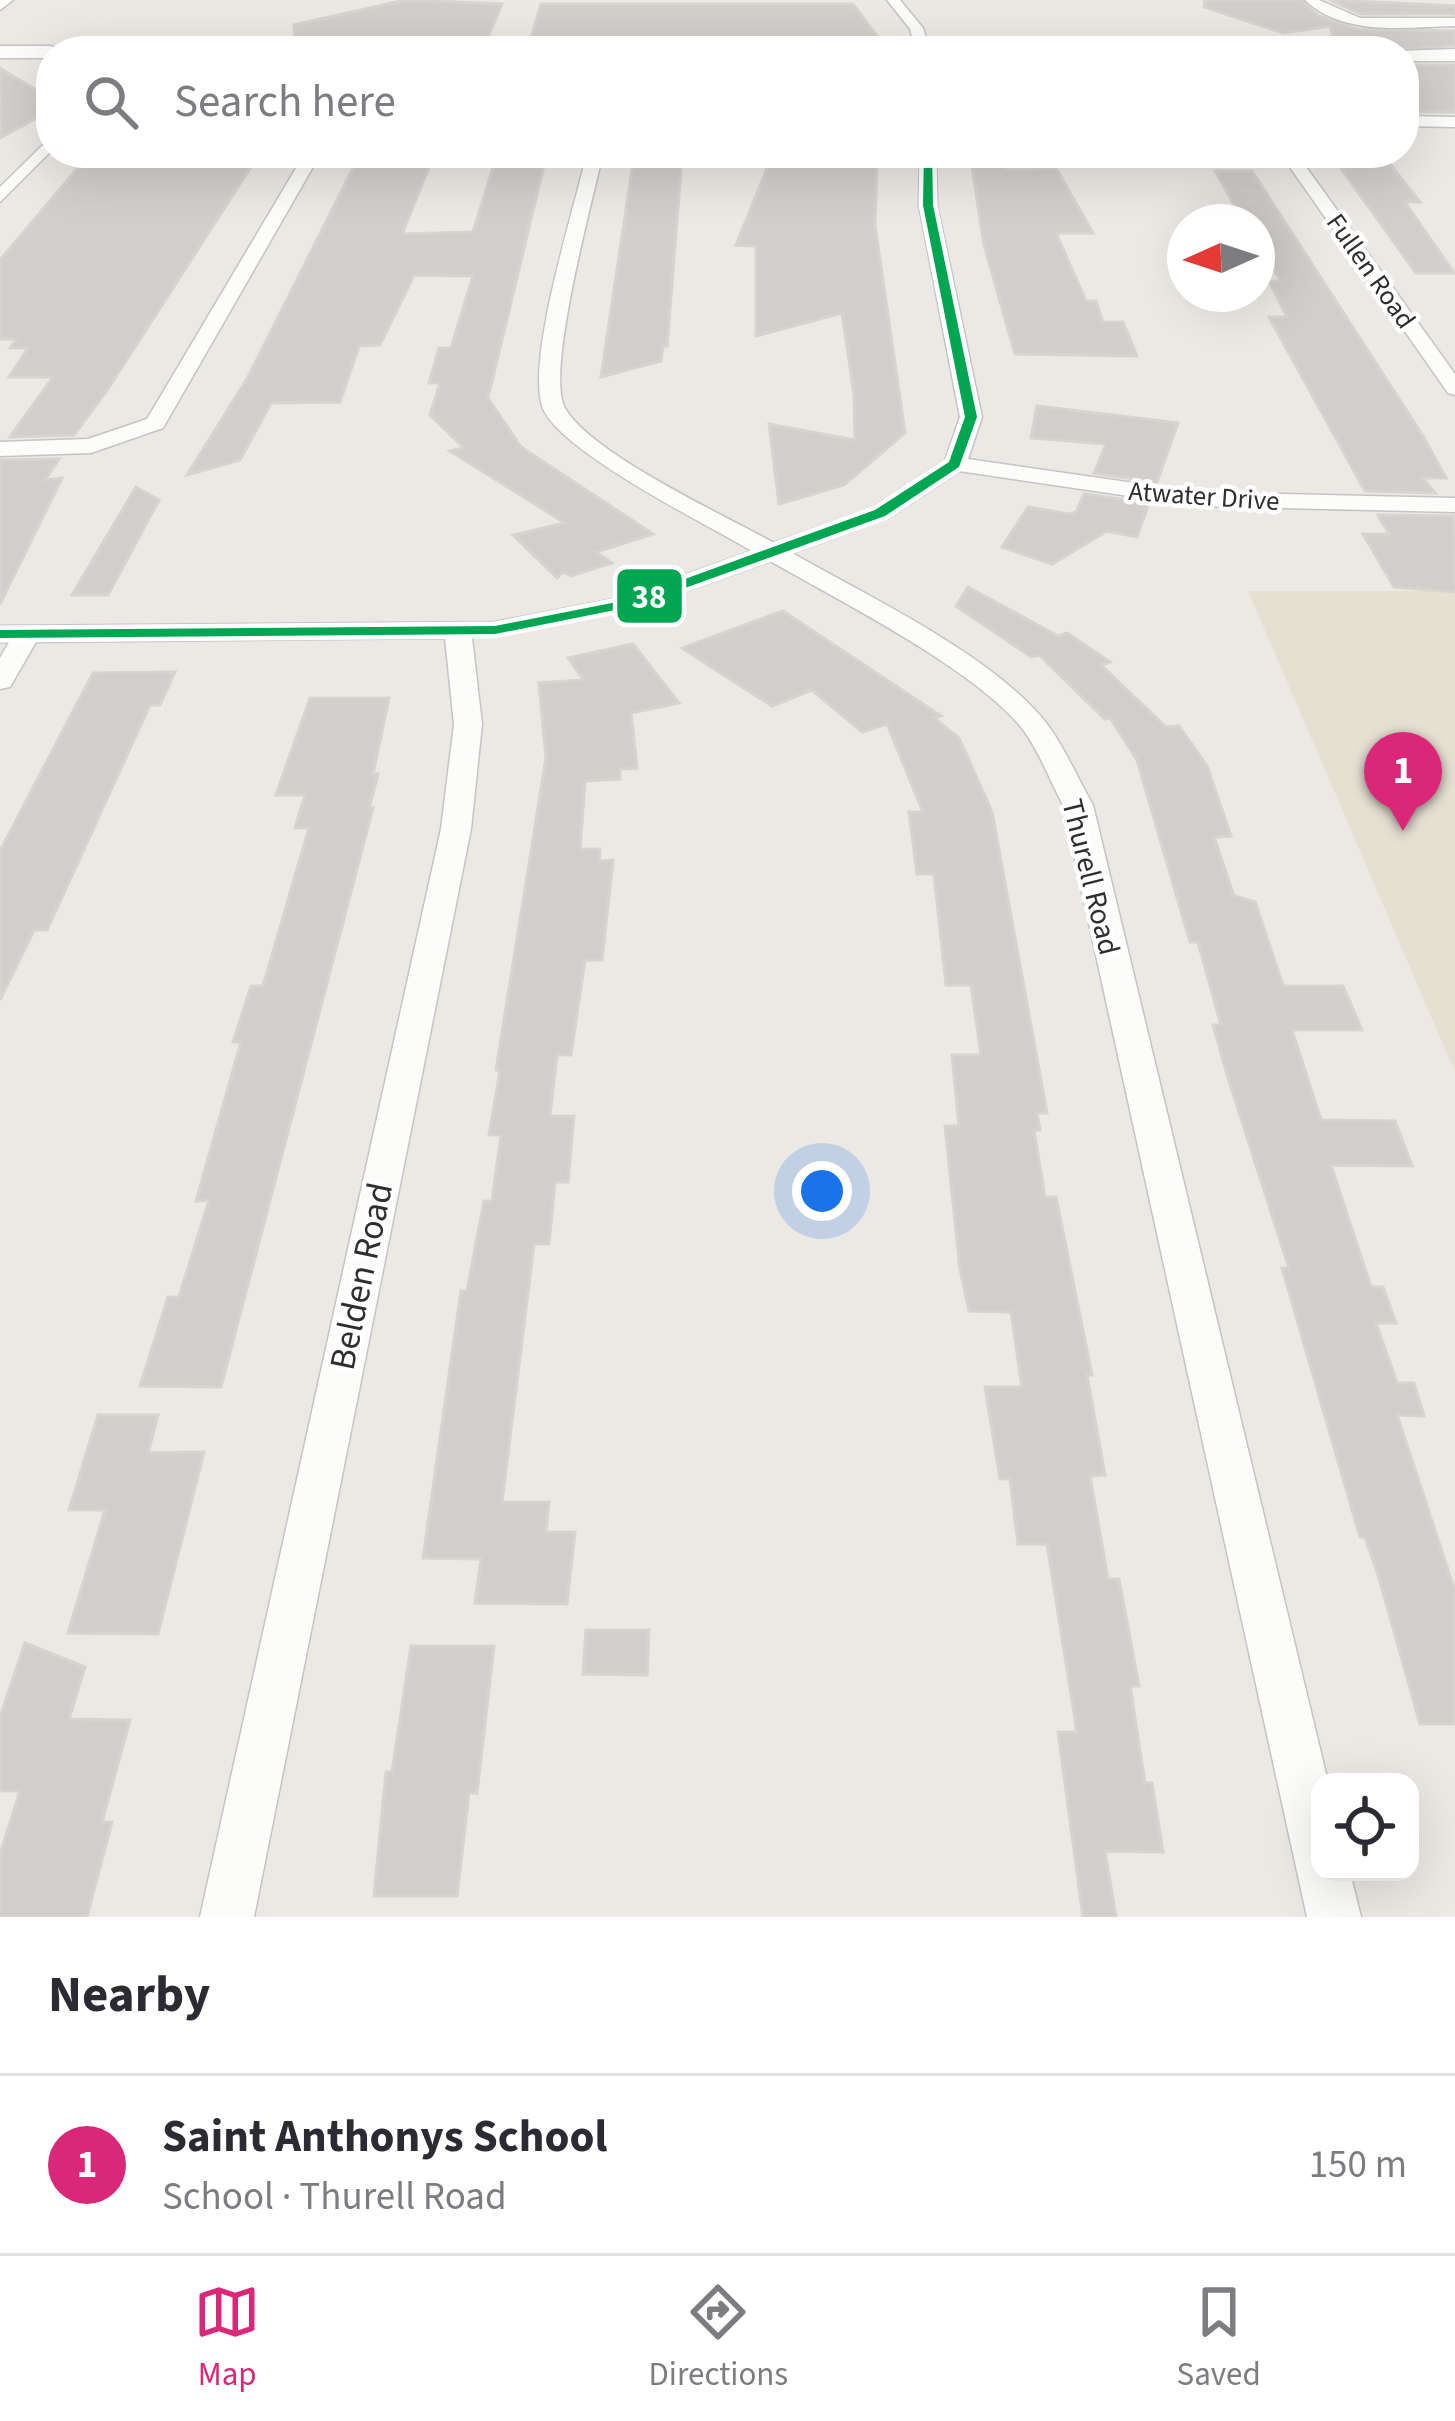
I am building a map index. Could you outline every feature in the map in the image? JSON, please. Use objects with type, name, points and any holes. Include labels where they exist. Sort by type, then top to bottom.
[{"type":"main road","points":[[0,52],[36,52]]},
{"type":"main road","points":[[1419,55],[1455,55]]},
{"type":"street","points":[[0,6],[8,0]]},
{"type":"street","points":[[893,0],[918,36]]},
{"type":"street","points":[[1311,0],[1327,13],[1370,21],[1455,22]]},
{"type":"street","points":[[1419,121],[1455,122]]},
{"type":"street","points":[[0,197],[36,158]]},
{"type":"street","points":[[0,449],[92,446],[155,423],[304,168]]},
{"type":"street","name":"Thurell Road","points":[[592,168],[548,366],[553,408],[596,452],[913,633],[1003,694],[1036,728],[1078,805],[1311,1816]]},
{"type":"street","points":[[0,681],[14,634],[458,633],[588,614],[774,555],[880,513],[956,464],[971,417],[928,205],[928,168]]},
{"type":"street","name":"Fullen Road","points":[[1299,168],[1455,389]]},
{"type":"street","name":"Atwater Drive","points":[[956,464],[1197,499],[1455,505]]},
{"type":"street","name":"Belden Road","points":[[226,1917],[456,829],[468,724],[458,633]]},
{"type":"street","points":[[1326,1881],[1334,1917]]},
{"type":"shaded area","points":[[1248,591],[1455,591],[1455,1072]]},
{"type":"building","points":[[405,0],[502,4],[488,36],[295,36],[294,25]]},
{"type":"building","points":[[1205,0],[1301,0],[1319,16],[1356,29],[1455,31],[1455,45],[1419,48],[1419,36],[1333,36],[1330,26],[1284,33],[1204,7]]},
{"type":"building","points":[[1330,0],[1455,6],[1455,14],[1361,14]]},
{"type":"building","points":[[541,4],[853,4],[877,36],[532,36]]},
{"type":"building","points":[[1419,65],[1455,65],[1455,112],[1419,112]]},
{"type":"building","points":[[0,68],[36,90],[36,118],[0,138]]},
{"type":"building","points":[[78,168],[250,168],[74,435],[10,437],[53,377],[9,377],[28,348],[10,348],[17,339],[0,339],[0,260]]},
{"type":"building","points":[[353,168],[429,168],[402,234],[473,232],[493,168],[543,168],[488,398],[521,447],[653,534],[596,552],[612,563],[571,576],[563,572],[557,578],[513,535],[565,523],[450,451],[464,448],[430,415],[440,383],[429,383],[439,348],[451,348],[473,276],[414,275],[380,345],[359,346],[340,402],[271,403],[240,460],[187,475],[248,377]]},
{"type":"building","points":[[632,168],[681,168],[667,346],[663,346],[661,361],[601,377]]},
{"type":"building","points":[[767,168],[877,168],[875,225],[905,433],[844,485],[779,504],[769,424],[855,440],[854,394],[842,313],[756,336],[756,246],[736,245]]},
{"type":"building","points":[[972,168],[1056,168],[1093,233],[1056,233],[1086,301],[1096,301],[1103,322],[1123,322],[1137,356],[1015,354],[984,245]]},
{"type":"building","points":[[1341,168],[1393,168],[1420,202],[1405,202],[1454,273],[1416,273]]},
{"type":"building","points":[[1215,171],[1252,171],[1273,204],[1234,204]]},
{"type":"building","points":[[1275,207],[1423,436],[1446,478],[1423,478],[1435,493],[1365,491],[1269,317],[1287,317],[1275,293],[1275,281],[1281,281],[1275,272]]},
{"type":"building","points":[[1037,406],[1178,423],[1157,482],[1094,473],[1106,444],[1031,438]]},
{"type":"building","points":[[59,459],[45,480],[62,478],[0,604],[0,460]]},
{"type":"building","points":[[136,487],[159,500],[108,595],[72,595]]},
{"type":"building","points":[[1084,494],[1149,503],[1137,537],[1107,531],[1052,564],[1002,547],[1028,507],[1069,514],[1076,512]]},
{"type":"building","points":[[1378,515],[1453,516],[1455,592],[1394,587],[1363,534],[1389,534]]},
{"type":"building","points":[[968,587],[1058,636],[1067,633],[1110,662],[1101,665],[1166,727],[1179,726],[1207,766],[1231,836],[1214,837],[1234,896],[1255,902],[1283,986],[1343,986],[1362,1030],[1292,1030],[1321,1120],[1395,1121],[1412,1166],[1331,1165],[1371,1287],[1383,1287],[1396,1323],[1376,1323],[1397,1383],[1414,1383],[1424,1416],[1397,1415],[1455,1591],[1455,1724],[1420,1724],[1379,1578],[1365,1537],[1360,1537],[1282,1268],[1289,1268],[1213,1025],[1221,1025],[1198,942],[1190,942],[1137,760],[1110,718],[1105,719],[1039,655],[1031,657],[956,606]]},
{"type":"building","points":[[783,611],[941,716],[934,718],[959,738],[992,812],[1047,1113],[1037,1113],[1040,1130],[1034,1130],[1045,1197],[1056,1197],[1092,1375],[1087,1375],[1105,1475],[1090,1476],[1108,1579],[1119,1579],[1139,1686],[1130,1686],[1145,1783],[1152,1783],[1163,1852],[1105,1851],[1116,1917],[1083,1917],[1058,1732],[1077,1732],[1047,1544],[1018,1544],[1010,1479],[1000,1479],[985,1387],[1022,1387],[1011,1312],[969,1311],[960,1269],[945,1126],[959,1126],[952,1055],[981,1055],[971,985],[946,985],[934,874],[917,874],[909,812],[923,812],[887,724],[862,732],[812,690],[772,706],[682,648]]},
{"type":"building","points":[[633,644],[679,703],[631,713],[637,768],[620,769],[620,779],[585,781],[580,849],[600,849],[599,861],[613,860],[602,960],[585,960],[571,1055],[557,1055],[550,1116],[574,1116],[568,1182],[555,1182],[549,1244],[534,1244],[502,1502],[549,1502],[546,1532],[575,1532],[567,1604],[475,1603],[481,1559],[423,1558],[461,1291],[467,1291],[484,1201],[492,1201],[501,1135],[489,1135],[500,1071],[496,1070],[546,758],[539,683],[584,680],[568,658]]},
{"type":"building","points":[[175,672],[160,705],[150,705],[47,930],[34,930],[0,1000],[0,851],[93,673]]},
{"type":"building","points":[[310,698],[389,698],[373,774],[378,774],[369,808],[373,808],[221,1387],[140,1386],[168,1297],[179,1297],[209,1200],[196,1201],[241,1042],[233,1042],[251,986],[263,986],[309,828],[295,828],[305,795],[276,795]]},
{"type":"building","points":[[98,1415],[158,1415],[148,1453],[204,1452],[158,1634],[68,1633],[105,1510],[69,1510]]},
{"type":"building","points":[[586,1630],[649,1630],[647,1675],[583,1674]]},
{"type":"building","points":[[25,1643],[85,1667],[69,1719],[130,1720],[102,1822],[112,1822],[87,1917],[0,1917],[0,1854],[20,1791],[0,1791],[0,1717]]},
{"type":"building","points":[[411,1646],[494,1646],[477,1793],[469,1793],[457,1896],[374,1896],[386,1772],[392,1772]]},
{"type":"transit line","name":"38","points":[[0,634],[495,630],[630,603],[880,513],[955,464],[971,417],[928,205],[928,168]]},
{"type":"place","name":"Saint Anthonys School","points":[[1403,831]]}]
